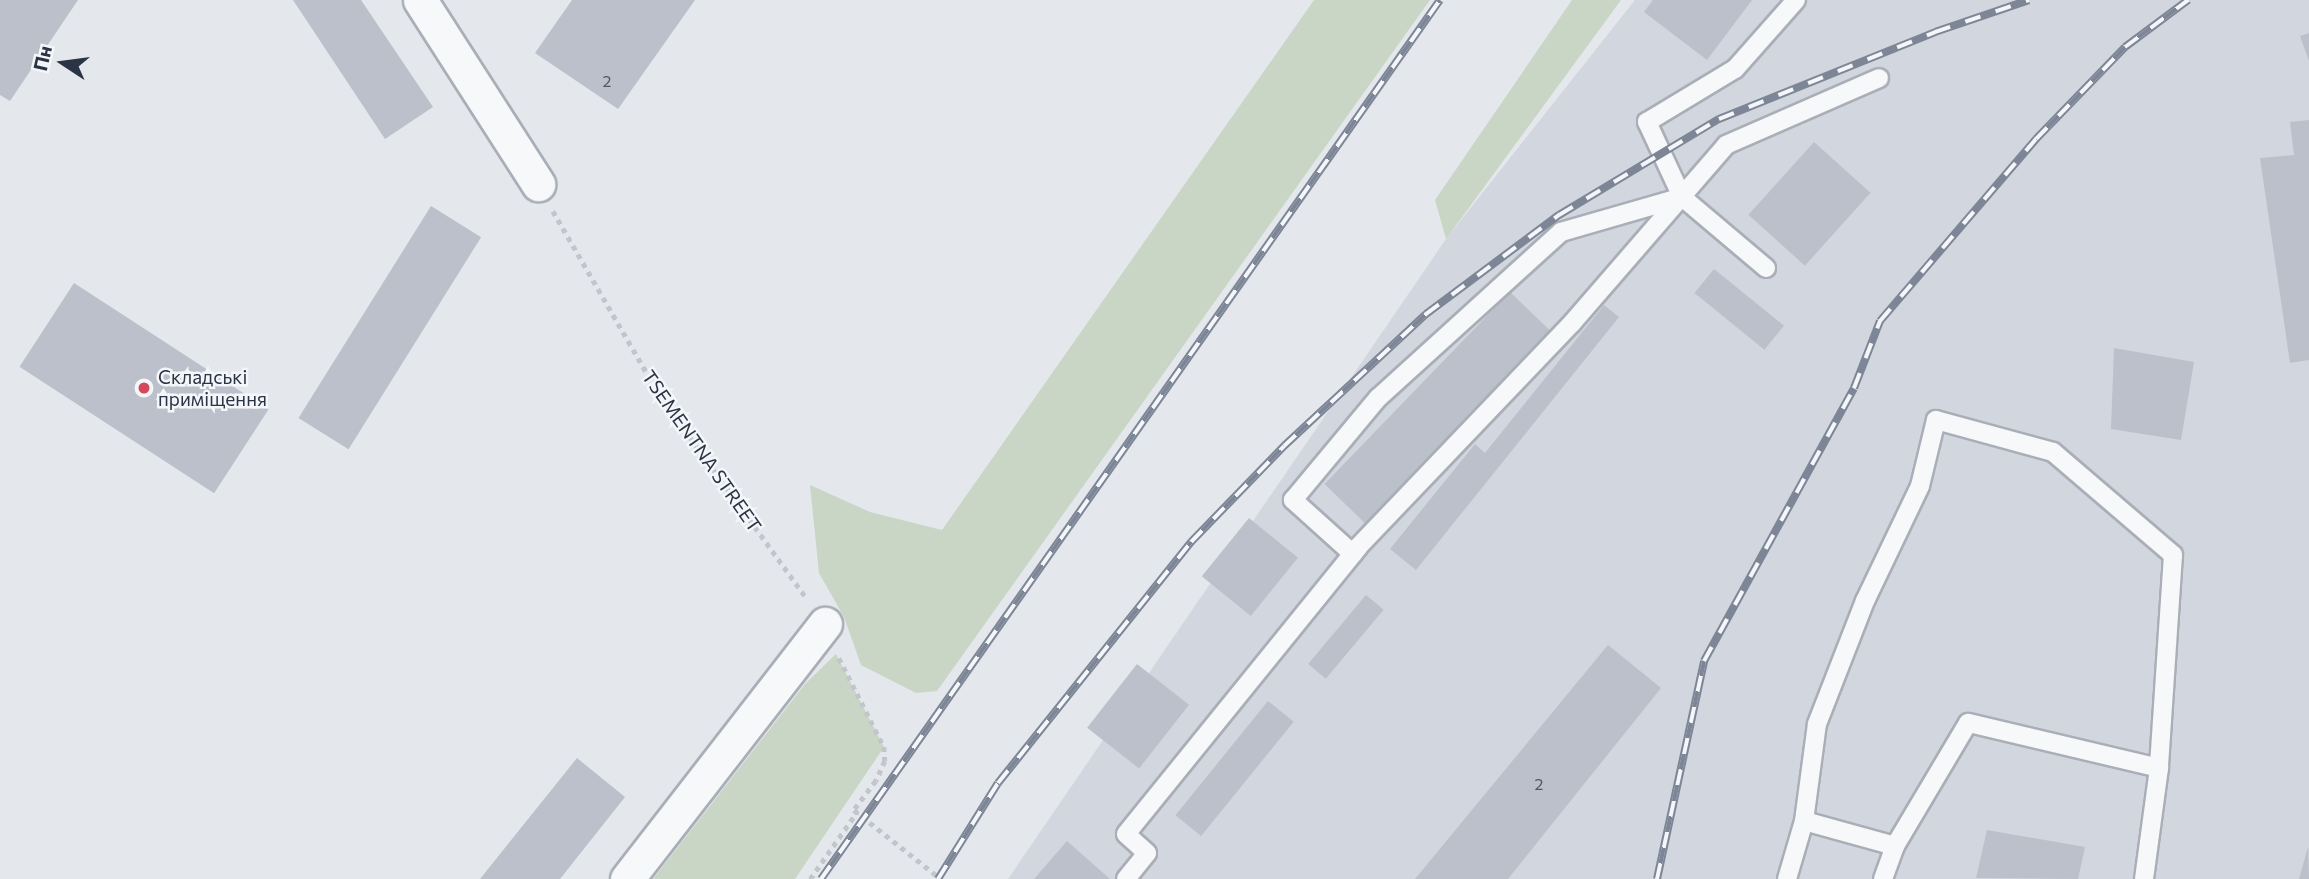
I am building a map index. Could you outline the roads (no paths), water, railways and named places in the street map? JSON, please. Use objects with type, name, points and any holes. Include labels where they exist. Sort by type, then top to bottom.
[{"type":"street","points":[[420,0],[538,184]]},
{"type":"street","points":[[627,879],[825,624]]},
{"type":"lane","points":[[1766,268],[1682,197],[1647,122],[1735,69],[1796,0]]},
{"type":"lane","points":[[1126,879],[1147,853],[1126,834],[1353,554],[1572,323],[1726,145],[1879,78]]},
{"type":"lane","points":[[1353,554],[1293,500],[1378,398],[1561,232],[1682,197]]},
{"type":"lane","points":[[1787,879],[1804,821],[1817,724],[1865,601],[1920,486],[1936,420],[2053,452],[2173,555],[2159,768],[2144,879]]},
{"type":"lane","points":[[1883,879],[1895,846],[1968,723],[2159,768]]},
{"type":"lane","points":[[1804,821],[1895,846]]},
{"type":"railway","points":[[821,879],[1440,0]]},
{"type":"railway","points":[[938,879],[998,783],[1191,542],[1284,446],[1426,314],[1559,215],[1719,119],[1935,32],[2029,0]]},
{"type":"railway","points":[[1657,879],[1704,661],[1854,388],[1880,321],[2036,139],[2125,47],[2188,0]]},
{"type":"place","name":"Складські приміщення","points":[[144,388]]}]
